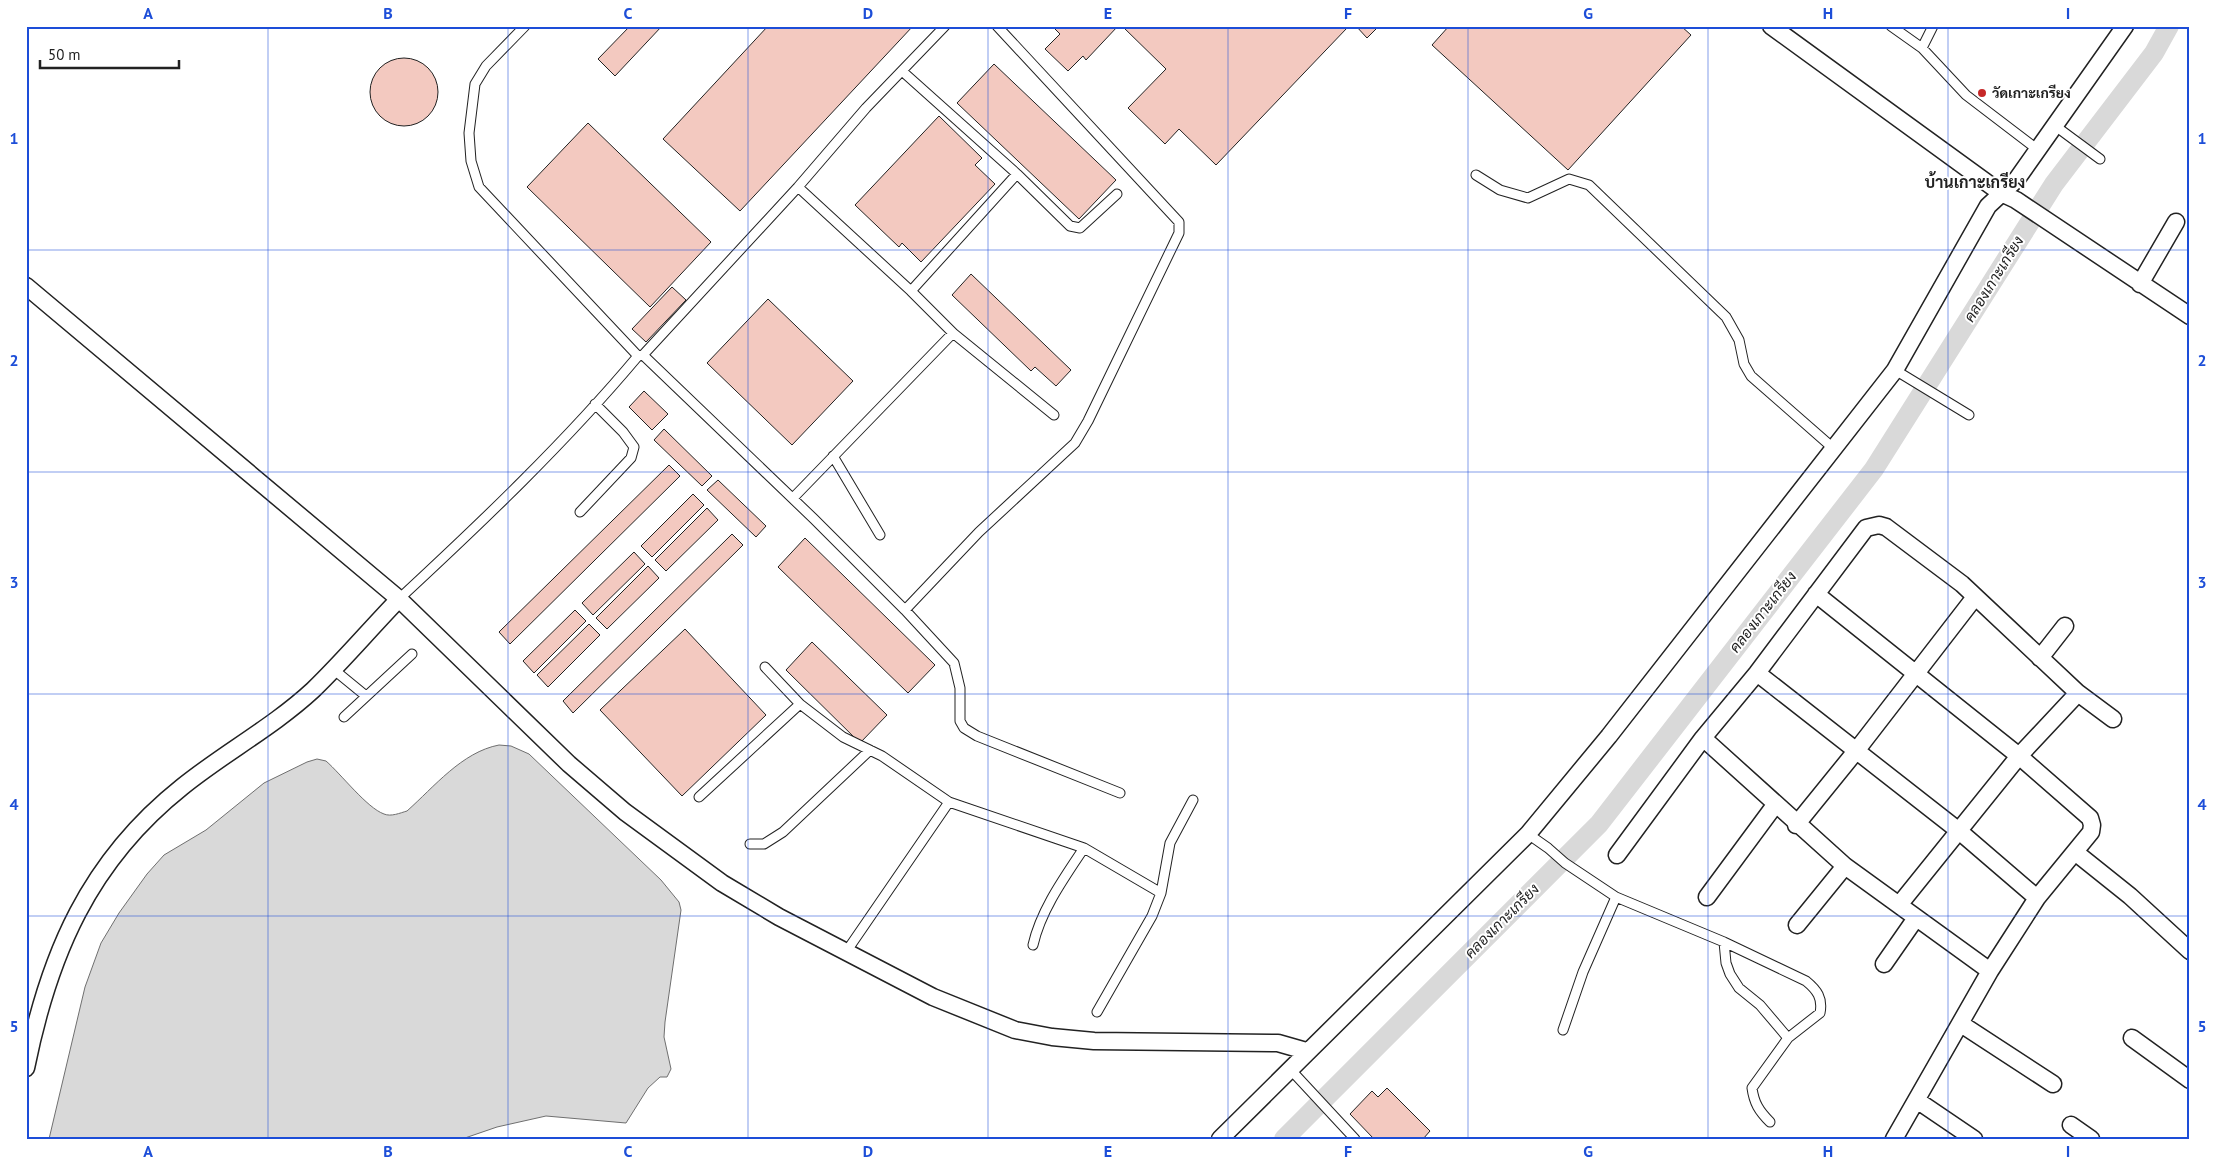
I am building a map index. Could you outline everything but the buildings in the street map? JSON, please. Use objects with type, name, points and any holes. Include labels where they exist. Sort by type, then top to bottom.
[{"type":"street","points":[[1772,26],[2001,193],[2016,200],[2190,316]]},
{"type":"street","points":[[1220,1139],[1295,1074],[1306,1052],[1528,834],[1609,736],[1833,448],[1901,373],[1988,206],[2017,179],[2038,150],[2060,129],[2125,26]]},
{"type":"street","points":[[2140,284],[2176,222]]},
{"type":"street","points":[[26,286],[399,599],[569,764],[625,812],[722,883],[779,917],[933,997],[1015,1030],[1052,1037],[1094,1041],[1278,1043],[1306,1052]]},
{"type":"street","points":[[1617,855],[1703,738],[1757,673],[1866,528],[1879,524],[1886,527],[1939,567],[1975,597],[2078,694],[2113,719]]},
{"type":"street","points":[[1816,594],[2019,756],[2090,818],[2092,824],[2091,832],[2037,898],[1990,971],[1918,1101],[1894,1139]]},
{"type":"street","points":[[1796,825],[1975,597]]},
{"type":"street","points":[[26,1068],[40,1013],[58,957],[76,916],[107,863],[132,832],[155,810],[183,787],[280,717],[312,690],[399,599]]},
{"type":"street","points":[[2040,658],[2065,626]]},
{"type":"street","points":[[1757,673],[1959,831],[2037,898]]},
{"type":"street","points":[[1899,905],[2019,756],[2078,694]]},
{"type":"street","points":[[1703,738],[1796,825],[1845,866],[1990,971]]},
{"type":"street","points":[[1707,897],[1775,804]]},
{"type":"street","points":[[2074,852],[2130,896],[2190,951]]},
{"type":"street","points":[[1797,925],[1845,866]]},
{"type":"street","points":[[1884,964],[1916,918]]},
{"type":"street","points":[[1961,1024],[2053,1084]]},
{"type":"street","points":[[2132,1038],[2190,1080]]},
{"type":"street","points":[[1918,1101],[1974,1139]]},
{"type":"street","points":[[2071,1125],[2091,1139]]},
{"type":"lane","points":[[525,26],[486,66],[475,84],[469,133],[471,161],[479,187],[640,356],[793,498],[905,610],[954,663],[960,688],[960,721],[964,728],[977,736],[1120,793]]},
{"type":"lane","points":[[399,599],[492,512],[798,187],[866,108],[945,26]]},
{"type":"lane","points":[[905,610],[979,532],[1075,443],[1088,421],[1179,233],[1179,222],[997,26]]},
{"type":"lane","points":[[1891,26],[1922,48],[1966,95],[2038,150]]},
{"type":"lane","points":[[1922,48],[1933,26]]},
{"type":"lane","points":[[902,71],[1017,174],[1070,226],[1080,228],[1117,194]]},
{"type":"lane","points":[[2060,129],[2100,159]]},
{"type":"lane","points":[[911,291],[1017,174]]},
{"type":"lane","points":[[1476,175],[1500,190],[1528,198],[1569,180],[1589,185],[1726,317],[1739,340],[1744,364],[1751,376],[1833,448]]},
{"type":"lane","points":[[798,187],[911,291],[953,333],[1054,415]]},
{"type":"lane","points":[[793,498],[953,333]]},
{"type":"lane","points":[[1901,373],[1969,416]]},
{"type":"lane","points":[[580,512],[631,458],[634,446],[623,432],[594,404]]},
{"type":"lane","points":[[832,456],[880,535]]},
{"type":"lane","points":[[344,717],[412,654]]},
{"type":"lane","points":[[765,667],[800,704],[843,737],[882,756],[949,802],[1084,848],[1161,893]]},
{"type":"lane","points":[[333,669],[366,696]]},
{"type":"lane","points":[[700,796],[800,704]]},
{"type":"lane","points":[[750,844],[764,844],[784,832],[870,750]]},
{"type":"lane","points":[[1097,1012],[1152,916],[1161,893],[1170,843],[1193,800]]},
{"type":"lane","points":[[846,952],[949,802]]},
{"type":"lane","points":[[1528,834],[1565,863],[1616,897],[1724,942],[1806,981],[1816,989],[1822,1002],[1820,1013],[1788,1038],[1752,1088],[1753,1100],[1770,1122]]},
{"type":"lane","points":[[1033,944],[1035,934],[1059,886],[1084,848]]},
{"type":"lane","points":[[1563,1030],[1583,972],[1616,897]]},
{"type":"lane","points":[[1724,942],[1726,963],[1739,988],[1760,1005],[1788,1038]]},
{"type":"lane","points":[[1295,1074],[1355,1138]]},
{"type":"shaded area","points":[[499,745],[511,746],[529,754],[661,880],[679,902],[681,910],[664,1037],[671,1069],[667,1077],[660,1077],[648,1088],[626,1123],[546,1116],[497,1127],[462,1139],[49,1139],[85,987],[101,943],[119,913],[147,874],[164,855],[206,830],[264,783],[307,762],[317,759],[326,761],[377,811],[393,815],[407,811],[438,781],[473,755]]},
{"type":"waterway","name":"คลองเกาะเกรียง","points":[[1284,1139],[1599,824],[1874,469],[2054,184],[2154,53],[2169,26]]},
{"type":"place","name":"วัดเกาะเกรียง","points":[[1982,93]]},
{"type":"district","name":"บ้านเกาะเกรียง","points":[[1975,182]]}]
